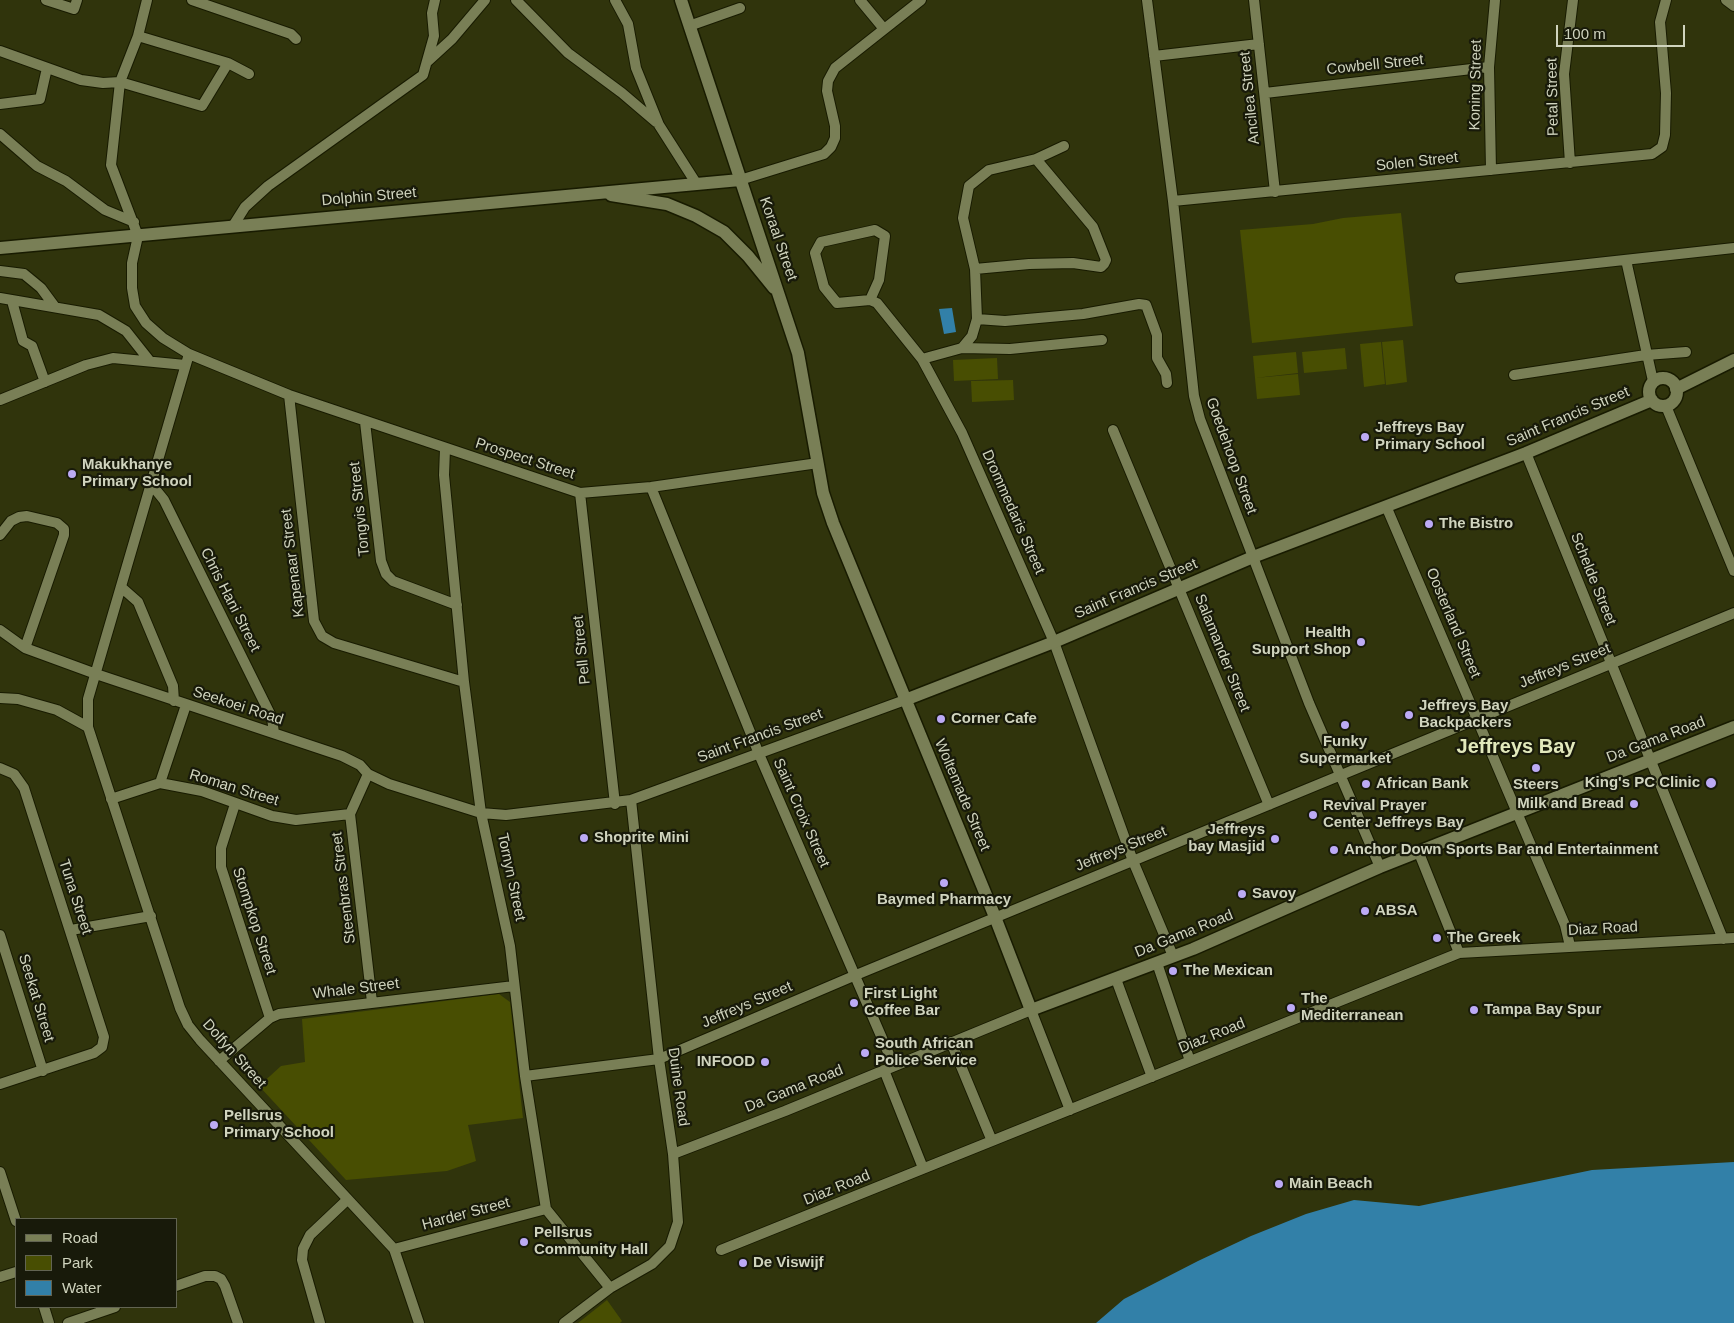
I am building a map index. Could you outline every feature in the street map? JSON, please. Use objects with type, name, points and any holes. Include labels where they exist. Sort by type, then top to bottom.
[{"type":"street","points":[[46,0],[74,9],[77,0]]},
{"type":"street","points":[[138,236],[111,165],[120,82],[138,36],[147,0]]},
{"type":"street","points":[[192,0],[291,34],[296,39]]},
{"type":"street","points":[[233,226],[244,207],[268,186],[411,86],[423,75],[434,36],[432,13],[436,0]]},
{"type":"street","points":[[428,61],[452,39],[485,0]]},
{"type":"street","points":[[516,0],[568,53],[622,93],[659,125]]},
{"type":"street","points":[[615,0],[628,24],[636,68],[659,125],[696,183]]},
{"type":"street","name":"Koraal Street","points":[[681,0],[798,353],[823,493]]},
{"type":"street","points":[[860,0],[884,30]]},
{"type":"street","points":[[740,180],[824,154],[831,147],[835,138],[835,126],[827,91],[828,81],[835,68],[921,0]]},
{"type":"street","name":"Goedehoop Street","points":[[1147,0],[1173,201],[1194,396],[1200,420],[1309,703],[1380,868]]},
{"type":"street","name":"Ancilea Street","points":[[1254,0],[1276,192]]},
{"type":"street","name":"Koning Street","points":[[1491,170],[1489,67],[1495,0]]},
{"type":"street","name":"Petal Street","points":[[1570,163],[1564,74],[1572,0]]},
{"type":"street","name":"Solen Street","points":[[1173,201],[1652,154],[1662,147],[1665,135],[1666,93],[1660,22],[1666,0]]},
{"type":"street","points":[[1726,0],[1734,6]]},
{"type":"street","points":[[689,26],[740,8]]},
{"type":"street","points":[[138,36],[228,63],[250,74]]},
{"type":"street","points":[[1154,56],[1259,44]]},
{"type":"street","points":[[0,51],[81,80],[103,83],[120,82],[202,106],[228,63]]},
{"type":"street","name":"Cowbell Street","points":[[1265,93],[1489,67]]},
{"type":"street","points":[[0,104],[40,99],[47,68]]},
{"type":"street","points":[[0,134],[37,166],[66,181],[105,210],[134,222]]},
{"type":"street","points":[[962,348],[972,336],[976,319],[975,269],[963,218],[969,186],[989,170],[1036,160],[1064,146]]},
{"type":"street","points":[[975,269],[1029,264],[1073,263],[1101,267],[1104,264],[1106,260],[1093,228],[1036,160]]},
{"type":"street","name":"Dolphin Street","points":[[0,248],[740,180]]},
{"type":"street","points":[[594,192],[667,204],[696,216],[730,238],[762,272],[781,298]]},
{"type":"street","points":[[875,230],[885,236],[879,280],[870,300],[838,303],[824,287],[815,253],[821,242],[875,230]]},
{"type":"street","name":"Prospect Street","points":[[138,236],[132,263],[132,288],[135,306],[146,323],[163,338],[189,354],[289,395],[444,449],[580,493],[651,487],[818,463]]},
{"type":"street","points":[[1460,278],[1734,248]]},
{"type":"street","points":[[1626,260],[1653,381],[1649,389],[1652,400],[1656,405],[1666,406],[1674,401],[1676,388],[1674,383],[1666,378],[1653,381]]},
{"type":"street","points":[[0,271],[24,274],[41,288],[55,308]]},
{"type":"street","points":[[0,298],[99,315],[126,331],[149,360]]},
{"type":"street","name":"Drommedaris Street","points":[[870,300],[877,303],[922,359],[962,433],[1054,642],[1133,861],[1173,956]]},
{"type":"street","points":[[12,301],[23,341],[32,346],[45,382]]},
{"type":"street","points":[[976,319],[1005,322],[1083,314],[1138,304],[1146,305],[1157,335],[1157,358],[1166,374],[1167,383]]},
{"type":"street","points":[[922,359],[962,348],[1010,349],[1102,340]]},
{"type":"street","points":[[1514,375],[1646,355],[1686,352]]},
{"type":"street","name":"Dolfyn Street","points":[[189,354],[88,699],[88,727],[180,1008],[188,1025],[219,1061],[394,1249],[419,1323]]},
{"type":"street","points":[[0,400],[86,365],[113,358],[185,365]]},
{"type":"street","points":[[1676,388],[1734,360]]},
{"type":"street","name":"Kapenaar Street","points":[[289,395],[314,621],[322,636],[334,643],[464,682]]},
{"type":"street","name":"Saint Francis Street","points":[[481,813],[506,816],[615,804],[631,800],[905,700],[1054,642],[1253,557],[1526,453],[1652,400]]},
{"type":"street","points":[[1666,406],[1734,571]]},
{"type":"street","name":"Tongvis Street","points":[[365,422],[380,561],[386,574],[394,582],[457,605]]},
{"type":"street","name":"Salamander Street","points":[[1113,430],[1268,805]]},
{"type":"street","name":"Tornyn Street","points":[[444,449],[444,475],[464,682],[481,813],[510,946],[525,1076],[546,1209]]},
{"type":"street","name":"Schelde Street","points":[[1526,453],[1723,939]]},
{"type":"street","name":"Chris Hani Street","points":[[151,484],[164,500],[268,709],[272,718],[274,733]]},
{"type":"street","name":"Saint Croix Street","points":[[651,487],[758,754],[856,975],[923,1168]]},
{"type":"street","name":"Pell Street","points":[[580,493],[615,804]]},
{"type":"street","name":"Woltemade Street","points":[[823,493],[833,523],[995,917],[1070,1110]]},
{"type":"street","name":"Oosterland Street","points":[[1386,506],[1565,925],[1570,946]]},
{"type":"street","points":[[0,536],[11,521],[27,516],[57,523],[64,529],[64,535],[24,648]]},
{"type":"street","points":[[121,587],[138,602],[174,686],[174,701]]},
{"type":"street","name":"Jeffreys Street","points":[[525,1076],[659,1059],[995,917],[1734,613]]},
{"type":"street","name":"Seekoei Road","points":[[0,630],[24,648],[174,701],[342,756],[360,765],[368,774],[389,784],[481,813]]},
{"type":"street","points":[[0,698],[18,699],[57,710],[88,727]]},
{"type":"street","points":[[160,783],[186,705]]},
{"type":"street","name":"Da Gama Road","points":[[673,1154],[1031,1010],[1157,963],[1380,868],[1734,727]]},
{"type":"street","name":"Tuna Street","points":[[0,768],[14,774],[24,788],[104,1037],[102,1047],[94,1053],[42,1070]]},
{"type":"street","name":"Steenbras Street","points":[[368,774],[350,814],[372,1002]]},
{"type":"street","name":"Roman Street","points":[[111,799],[160,783],[202,791],[272,816],[296,820],[314,820],[350,814]]},
{"type":"street","name":"Duine Road","points":[[564,1323],[610,1288],[652,1264],[670,1246],[678,1222],[673,1154],[659,1059],[631,800]]},
{"type":"street","name":"Stompkop Street","points":[[234,804],[221,848],[221,867],[270,1018]]},
{"type":"street","points":[[1419,853],[1459,953]]},
{"type":"street","points":[[71,930],[151,916]]},
{"type":"street","name":"Seekat Street","points":[[0,935],[42,1070]]},
{"type":"street","name":"Diaz Road","points":[[721,1250],[1459,953],[1734,938]]},
{"type":"street","points":[[1157,963],[1190,1061]]},
{"type":"street","points":[[1116,979],[1152,1077]]},
{"type":"street","name":"Whale Street","points":[[219,1061],[270,1018],[279,1014],[514,986]]},
{"type":"street","points":[[951,1042],[992,1141]]},
{"type":"street","points":[[0,1084],[42,1070]]},
{"type":"street","points":[[0,1172],[15,1218]]},
{"type":"street","points":[[320,1323],[302,1260],[303,1249],[310,1235],[347,1200]]},
{"type":"street","points":[[546,1209],[610,1288]]},
{"type":"street","name":"Harder Street","points":[[394,1249],[546,1209]]},
{"type":"street","points":[[0,1277],[15,1272]]},
{"type":"street","points":[[178,1285],[205,1276],[215,1276],[221,1279],[238,1323]]},
{"type":"street","points":[[44,1308],[49,1323]]},
{"type":"street","points":[[68,1323],[113,1308]]},
{"type":"green space","points":[[1401,213],[1413,326],[1252,343],[1240,230],[1313,224],[1343,218]]},
{"type":"green space","points":[[1403,340],[1407,382],[1386,385],[1382,342]]},
{"type":"green space","points":[[1381,342],[1385,384],[1364,387],[1360,344]]},
{"type":"green space","points":[[1345,348],[1347,369],[1304,373],[1302,352]]},
{"type":"green space","points":[[1296,352],[1298,373],[1255,378],[1253,356]]},
{"type":"green space","points":[[997,358],[998,379],[954,381],[953,360]]},
{"type":"green space","points":[[1298,374],[1300,395],[1257,399],[1255,378]]},
{"type":"green space","points":[[1013,380],[1014,400],[972,402],[971,381]]},
{"type":"green space","points":[[499,994],[510,1002],[523,1118],[468,1125],[476,1161],[447,1171],[346,1180],[259,1086],[281,1066],[305,1062],[302,1019]]},
{"type":"green space","points":[[607,1300],[622,1321],[620,1323],[578,1323]]},
{"type":"water","points":[[952,308],[956,332],[944,334],[939,309]]},
{"type":"water","points":[[1734,1162],[1734,1323],[1096,1323],[1124,1299],[1198,1261],[1251,1236],[1306,1214],[1354,1200],[1419,1206],[1592,1170]]},
{"type":"place","name":"Jeffreys Bay Primary School","points":[[1365,437]]},
{"type":"place","name":"Makukhanye Primary School","points":[[72,474]]},
{"type":"place","name":"The Bistro","points":[[1429,524]]},
{"type":"place","name":"Health Support Shop","points":[[1361,642]]},
{"type":"place","name":"Jeffreys Bay Backpackers","points":[[1409,715]]},
{"type":"place","name":"Corner Cafe","points":[[941,719]]},
{"type":"place","name":"Funky Supermarket","points":[[1345,725]]},
{"type":"place","name":"Steers","points":[[1536,768]]},
{"type":"place","name":"King's PC Clinic","points":[[1711,783]]},
{"type":"place","name":"African Bank","points":[[1366,784]]},
{"type":"place","name":"Milk and Bread","points":[[1634,804]]},
{"type":"place","name":"Revival Prayer Center Jeffreys Bay","points":[[1313,815]]},
{"type":"place","name":"Shoprite Mini","points":[[584,838]]},
{"type":"place","name":"Jeffreys bay Masjid","points":[[1275,839]]},
{"type":"place","name":"Anchor Down Sports Bar and Entertainment","points":[[1334,850]]},
{"type":"place","name":"Baymed Pharmacy","points":[[944,883]]},
{"type":"place","name":"Savoy","points":[[1242,894]]},
{"type":"place","name":"ABSA","points":[[1365,911]]},
{"type":"place","name":"The Greek","points":[[1437,938]]},
{"type":"place","name":"The Mexican","points":[[1173,971]]},
{"type":"place","name":"First Light Coffee Bar","points":[[854,1003]]},
{"type":"place","name":"The Mediterranean","points":[[1291,1008]]},
{"type":"place","name":"Tampa Bay Spur","points":[[1474,1010]]},
{"type":"place","name":"South African Police Service","points":[[865,1053]]},
{"type":"place","name":"INFOOD","points":[[765,1062]]},
{"type":"place","name":"Pellsrus Primary School","points":[[214,1125]]},
{"type":"place","name":"Main Beach","points":[[1279,1184]]},
{"type":"place","name":"Pellsrus Community Hall","points":[[524,1242]]},
{"type":"place","name":"De Viswijf","points":[[743,1263]]},
{"type":"district","name":"Jeffreys Bay","points":[[1516,747]]}]
